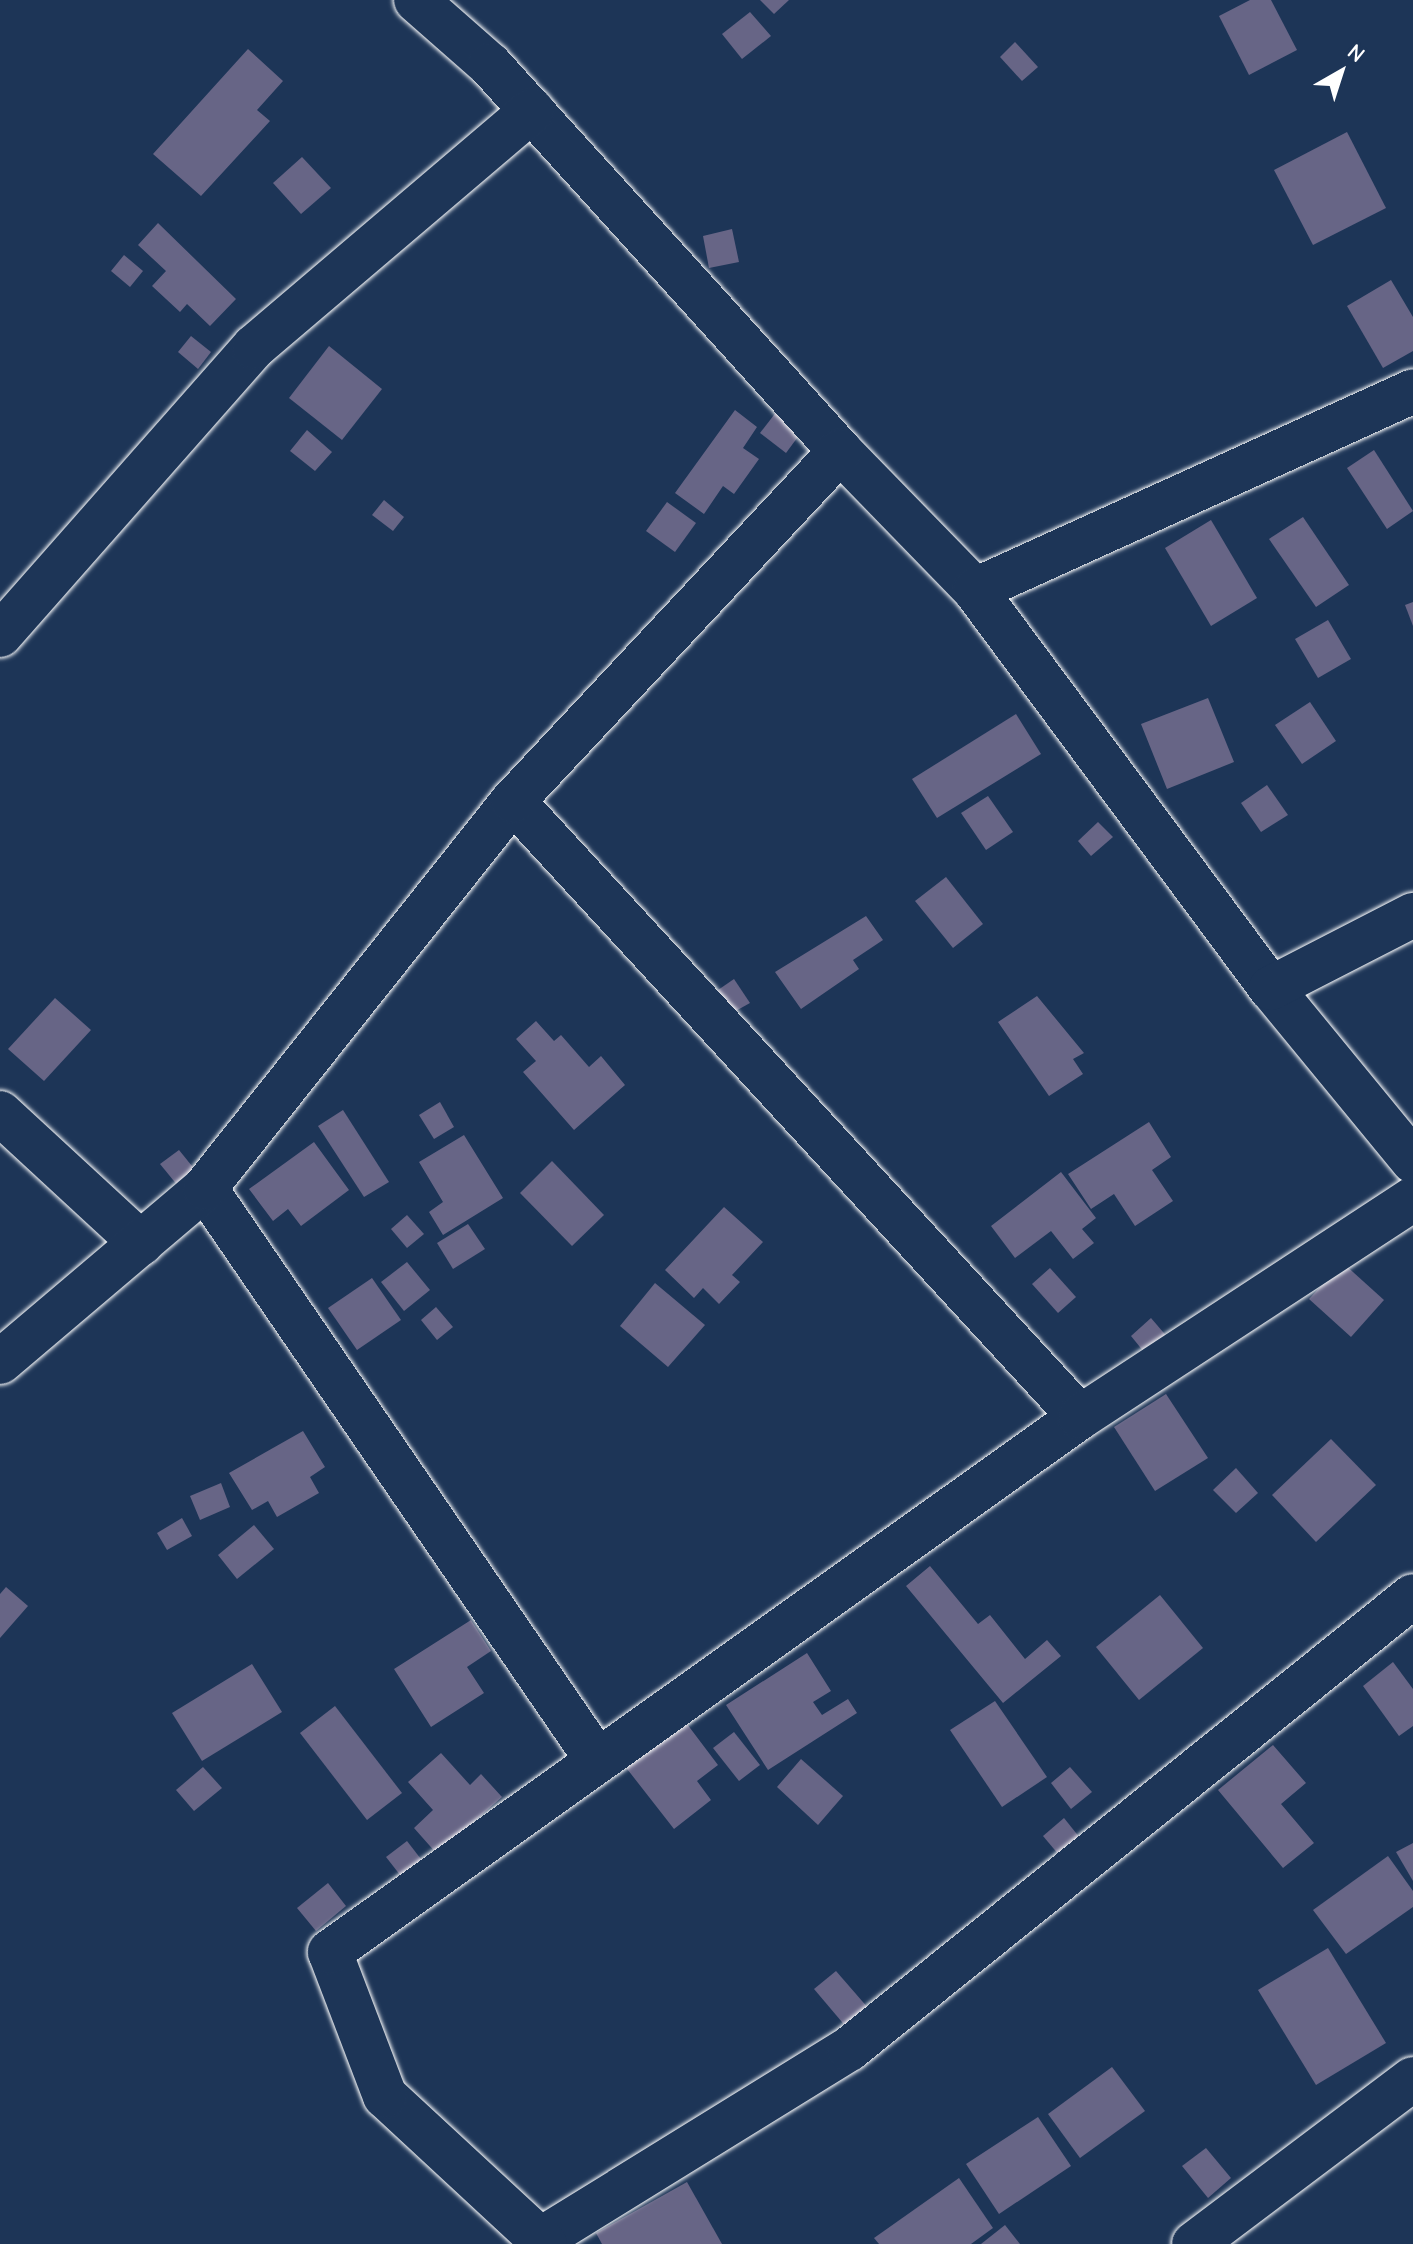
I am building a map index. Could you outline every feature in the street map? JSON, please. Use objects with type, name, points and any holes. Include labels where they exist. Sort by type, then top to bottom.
[{"type":"street","points":[[416,0],[532,110],[840,451],[975,590],[1271,988],[1413,1161]]},
{"type":"street","points":[[0,635],[254,347],[532,110]]},
{"type":"street","points":[[975,590],[1413,391]]},
{"type":"street","points":[[0,1362],[205,1188],[513,801],[840,451]]},
{"type":"street","points":[[513,801],[1080,1417]]},
{"type":"street","points":[[1271,988],[1413,915]]},
{"type":"street","points":[[0,1113],[141,1243]]},
{"type":"street","points":[[205,1188],[597,1760]]},
{"type":"street","points":[[1413,1199],[1080,1417],[330,1952],[385,2096],[544,2241],[849,2049],[1413,1596]]},
{"type":"street","points":[[1194,2244],[1413,2079]]},
{"type":"building","points":[[760,0],[789,0],[774,14]]},
{"type":"building","points":[[1250,0],[1271,0],[1297,50],[1249,75],[1219,16]]},
{"type":"building","points":[[750,12],[771,36],[742,59],[722,34]]},
{"type":"building","points":[[1015,42],[1038,67],[1022,81],[1000,57]]},
{"type":"building","points":[[248,49],[283,81],[257,110],[270,121],[201,196],[153,154]]},
{"type":"building","points":[[1347,132],[1386,208],[1313,245],[1274,170]]},
{"type":"building","points":[[302,157],[331,188],[301,214],[273,183]]},
{"type":"building","points":[[158,223],[236,299],[210,326],[187,304],[180,312],[152,286],[166,271],[138,245]]},
{"type":"building","points":[[732,229],[739,262],[709,268],[703,236]]},
{"type":"building","points":[[124,255],[143,271],[130,287],[111,271]]},
{"type":"building","points":[[1391,280],[1413,317],[1413,351],[1383,368],[1347,306]]},
{"type":"building","points":[[191,336],[211,352],[198,369],[178,352]]},
{"type":"building","points":[[329,346],[382,389],[342,440],[289,398]]},
{"type":"building","points":[[735,410],[757,427],[743,448],[759,459],[734,494],[723,486],[704,514],[675,493]]},
{"type":"building","points":[[777,411],[803,430],[786,453],[760,433]]},
{"type":"building","points":[[307,430],[332,452],[315,471],[290,451]]},
{"type":"building","points":[[1374,450],[1413,511],[1387,529],[1347,468]]},
{"type":"building","points":[[384,500],[404,517],[393,531],[372,515]]},
{"type":"building","points":[[667,502],[696,523],[675,552],[646,531]]},
{"type":"building","points":[[1303,517],[1349,585],[1316,607],[1269,539]]},
{"type":"building","points":[[1211,520],[1257,598],[1211,626],[1165,548]]},
{"type":"building","points":[[1413,602],[1413,626],[1405,605]]},
{"type":"building","points":[[1328,620],[1351,659],[1318,678],[1295,639]]},
{"type":"building","points":[[1208,698],[1234,762],[1167,789],[1141,724]]},
{"type":"building","points":[[1310,702],[1336,741],[1302,764],[1275,725]]},
{"type":"building","points":[[1016,714],[1041,754],[937,818],[912,779]]},
{"type":"building","points":[[1267,785],[1288,815],[1261,832],[1241,803]]},
{"type":"building","points":[[988,796],[1013,832],[986,850],[961,813]]},
{"type":"building","points":[[1098,822],[1113,837],[1091,856],[1078,841]]},
{"type":"building","points":[[946,877],[983,924],[953,948],[915,901]]},
{"type":"building","points":[[866,916],[883,940],[853,960],[859,969],[801,1009],[775,972]]},
{"type":"building","points":[[734,979],[750,1003],[732,1013],[718,990]]},
{"type":"building","points":[[1037,996],[1084,1053],[1073,1059],[1083,1074],[1049,1096],[998,1022]]},
{"type":"building","points":[[55,998],[91,1030],[44,1081],[8,1049]]},
{"type":"building","points":[[536,1021],[554,1041],[561,1035],[589,1067],[601,1056],[625,1085],[574,1130],[523,1072],[536,1061],[516,1039]]},
{"type":"building","points":[[440,1102],[454,1127],[434,1139],[419,1115]]},
{"type":"building","points":[[343,1110],[389,1182],[364,1197],[318,1126]]},
{"type":"building","points":[[1149,1122],[1171,1157],[1152,1170],[1173,1201],[1135,1226],[1114,1194],[1091,1209],[1068,1174]]},
{"type":"building","points":[[464,1135],[503,1198],[443,1235],[429,1212],[443,1202],[419,1162]]},
{"type":"building","points":[[314,1142],[349,1190],[301,1226],[288,1209],[273,1221],[249,1189]]},
{"type":"building","points":[[179,1150],[196,1171],[178,1186],[160,1164]]},
{"type":"building","points":[[552,1161],[604,1215],[572,1246],[520,1193]]},
{"type":"building","points":[[1061,1172],[1096,1218],[1082,1229],[1094,1243],[1073,1259],[1051,1231],[1015,1258],[991,1226]]},
{"type":"building","points":[[724,1207],[763,1242],[732,1275],[740,1282],[719,1304],[703,1288],[694,1298],[665,1270]]},
{"type":"building","points":[[407,1215],[424,1234],[407,1248],[391,1229]]},
{"type":"building","points":[[468,1224],[485,1249],[453,1269],[437,1243]]},
{"type":"building","points":[[407,1262],[430,1290],[404,1311],[381,1282]]},
{"type":"building","points":[[1343,1263],[1384,1300],[1351,1337],[1309,1299]]},
{"type":"building","points":[[1050,1268],[1076,1297],[1058,1313],[1032,1284]]},
{"type":"building","points":[[372,1278],[401,1320],[357,1350],[328,1308]]},
{"type":"building","points":[[655,1283],[705,1325],[668,1367],[620,1326]]},
{"type":"building","points":[[436,1307],[453,1327],[437,1340],[421,1320]]},
{"type":"building","points":[[1151,1318],[1169,1339],[1148,1357],[1131,1336]]},
{"type":"building","points":[[1166,1394],[1208,1458],[1155,1491],[1114,1427]]},
{"type":"building","points":[[303,1431],[325,1467],[310,1477],[319,1493],[277,1517],[268,1501],[252,1510],[229,1473]]},
{"type":"building","points":[[1331,1439],[1376,1485],[1316,1542],[1272,1495]]},
{"type":"building","points":[[1236,1468],[1258,1493],[1236,1513],[1213,1490]]},
{"type":"building","points":[[221,1483],[230,1507],[200,1520],[190,1496]]},
{"type":"building","points":[[182,1518],[192,1536],[167,1550],[157,1533]]},
{"type":"building","points":[[254,1525],[274,1549],[237,1579],[218,1555]]},
{"type":"building","points":[[930,1566],[978,1624],[990,1615],[1025,1659],[1047,1640],[1061,1656],[1003,1703],[906,1586]]},
{"type":"building","points":[[6,1587],[28,1606],[0,1638],[0,1594]]},
{"type":"building","points":[[1160,1595],[1203,1648],[1139,1700],[1096,1647]]},
{"type":"building","points":[[471,1620],[491,1651],[467,1667],[484,1693],[431,1727],[394,1669]]},
{"type":"building","points":[[807,1653],[831,1691],[813,1702],[822,1715],[848,1699],[857,1713],[768,1770],[726,1705]]},
{"type":"building","points":[[1393,1662],[1413,1689],[1413,1726],[1399,1736],[1363,1686]]},
{"type":"building","points":[[252,1664],[282,1712],[202,1761],[172,1713]]},
{"type":"building","points":[[995,1701],[1047,1777],[1002,1807],[950,1730]]},
{"type":"building","points":[[335,1706],[402,1793],[367,1820],[300,1733]]},
{"type":"building","points":[[684,1720],[718,1765],[697,1781],[711,1800],[674,1829],[624,1765]]},
{"type":"building","points":[[734,1732],[760,1765],[739,1781],[713,1748]]},
{"type":"building","points":[[1273,1745],[1306,1783],[1281,1804],[1314,1843],[1283,1868],[1218,1790]]},
{"type":"building","points":[[441,1753],[470,1785],[481,1774],[502,1797],[437,1854],[414,1828],[433,1810],[408,1782]]},
{"type":"building","points":[[801,1759],[843,1796],[818,1825],[777,1787]]},
{"type":"building","points":[[203,1767],[222,1788],[194,1811],[176,1790]]},
{"type":"building","points":[[1070,1767],[1092,1792],[1071,1809],[1051,1783]]},
{"type":"building","points":[[1064,1818],[1080,1838],[1059,1855],[1043,1836]]},
{"type":"building","points":[[407,1841],[424,1863],[404,1880],[386,1857]]},
{"type":"building","points":[[1413,1843],[1413,1881],[1396,1852]]},
{"type":"building","points":[[1388,1856],[1413,1891],[1413,1907],[1346,1954],[1313,1910]]},
{"type":"building","points":[[328,1883],[346,1906],[316,1931],[297,1908]]},
{"type":"building","points":[[1328,1948],[1386,2043],[1316,2085],[1258,1990]]},
{"type":"building","points":[[836,1971],[869,2009],[847,2028],[814,1989]]},
{"type":"building","points":[[1112,2067],[1145,2111],[1080,2158],[1048,2114]]},
{"type":"building","points":[[1038,2117],[1071,2166],[999,2214],[966,2164]]},
{"type":"building","points":[[1206,2148],[1231,2178],[1208,2198],[1182,2166]]},
{"type":"building","points":[[959,2178],[993,2228],[971,2244],[879,2244],[874,2238]]},
{"type":"building","points":[[687,2182],[722,2244],[602,2244],[596,2233]]},
{"type":"building","points":[[1005,2225],[1020,2244],[981,2244]]}]
